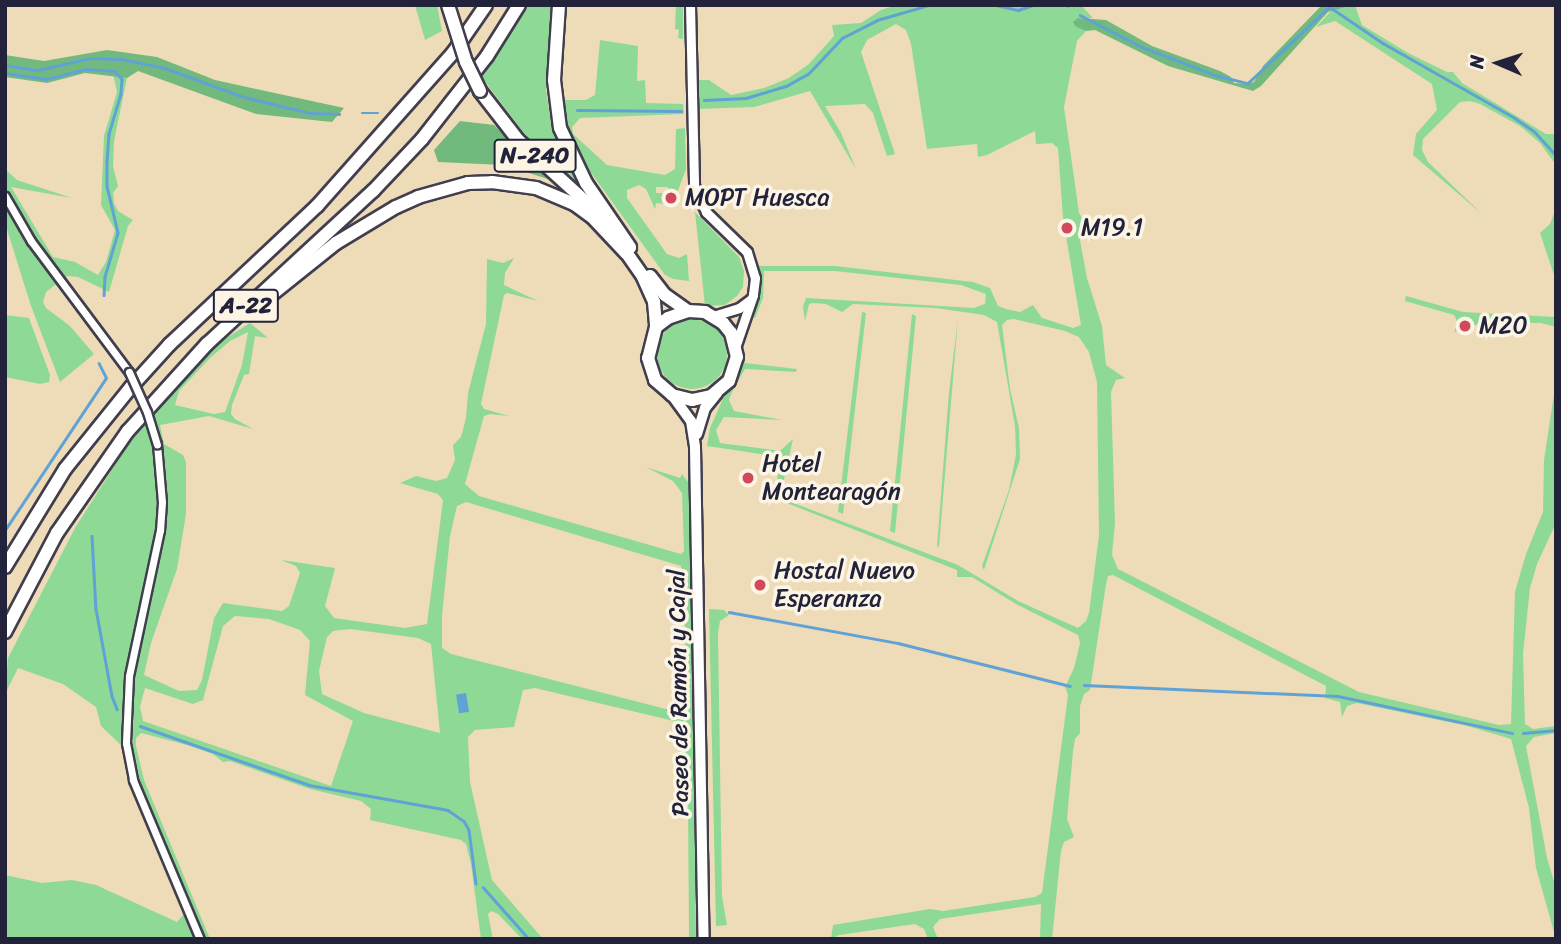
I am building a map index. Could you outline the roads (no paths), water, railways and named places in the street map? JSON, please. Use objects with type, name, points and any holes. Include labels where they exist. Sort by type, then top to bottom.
[{"type":"highway","name":"N-240","points":[[448,5],[466,62],[480,91],[500,120],[528,150],[599,212],[628,250],[659,299]]},
{"type":"highway","name":"A-22","points":[[5,567],[65,469],[131,387],[170,344],[317,206],[453,53],[483,5]]},
{"type":"highway","name":"A-22","points":[[5,632],[57,534],[128,431],[207,344],[373,191],[422,139],[487,56],[519,5]]},
{"type":"highway","points":[[559,5],[554,80],[560,128],[586,183],[628,250]]},
{"type":"highway","points":[[57,534],[134,428],[209,350],[304,267],[336,243],[396,207],[418,197],[468,183],[492,182],[536,188],[574,204],[628,250]]},
{"type":"highway","points":[[659,299],[688,311],[713,316],[723,323],[736,345],[734,370],[720,390],[692,400],[672,395],[663,388],[650,369],[649,346],[656,327],[659,299]]},
{"type":"highway","points":[[656,327],[668,318],[688,311]]},
{"type":"main road","points":[[695,447],[698,422],[705,408],[720,390]]},
{"type":"main road","points":[[672,395],[691,421],[695,447]]},
{"type":"main road","name":"Paseo de Ramón y Cajal","points":[[695,447],[704,939]]},
{"type":"street","points":[[690,5],[694,186],[706,212],[747,252],[755,278],[753,295],[736,345]]},
{"type":"street","points":[[5,196],[31,242],[129,372],[147,412],[156,444],[162,502],[160,530],[129,676],[126,743],[134,780],[200,939]]},
{"type":"street","points":[[713,316],[745,305],[753,295]]},
{"type":"water","points":[[466,693],[469,712],[459,713],[456,695]]},
{"type":"waterway","points":[[704,100],[746,98],[786,86],[808,74],[842,38],[877,20],[929,5]]},
{"type":"waterway","points":[[996,5],[1018,10],[1033,5]]},
{"type":"waterway","points":[[1327,5],[1383,43],[1515,118],[1535,132],[1556,155]]},
{"type":"waterway","points":[[1080,15],[1142,47],[1215,75],[1248,83],[1331,5]]},
{"type":"waterway","points":[[5,65],[38,70],[90,58],[122,59],[165,68],[244,97],[310,113],[339,114]]},
{"type":"waterway","points":[[5,73],[46,79],[86,69],[115,71],[122,79],[121,94],[109,134],[107,160],[107,186],[118,233],[105,277],[104,295]]},
{"type":"waterway","points":[[577,110],[681,111]]},
{"type":"waterway","points":[[362,113],[378,113]]},
{"type":"waterway","points":[[5,530],[106,378],[99,364]]},
{"type":"waterway","points":[[92,536],[96,609],[112,696],[117,709]]},
{"type":"waterway","points":[[729,612],[898,643],[1070,686]]},
{"type":"waterway","points":[[1084,685],[1338,696],[1512,733]]},
{"type":"waterway","points":[[140,726],[309,785],[448,810],[464,821],[469,830],[476,884]]},
{"type":"waterway","points":[[1523,733],[1556,730]]},
{"type":"waterway","points":[[483,887],[529,939]]},
{"type":"place","name":"MOPT Huesca","points":[[671,198]]},
{"type":"place","name":"M19.1","points":[[1067,228]]},
{"type":"place","name":"M20","points":[[1465,326]]},
{"type":"place","name":"Hotel Montearagón","points":[[748,478]]},
{"type":"place","name":"Hostal Nuevo Esperanza","points":[[760,585]]}]
